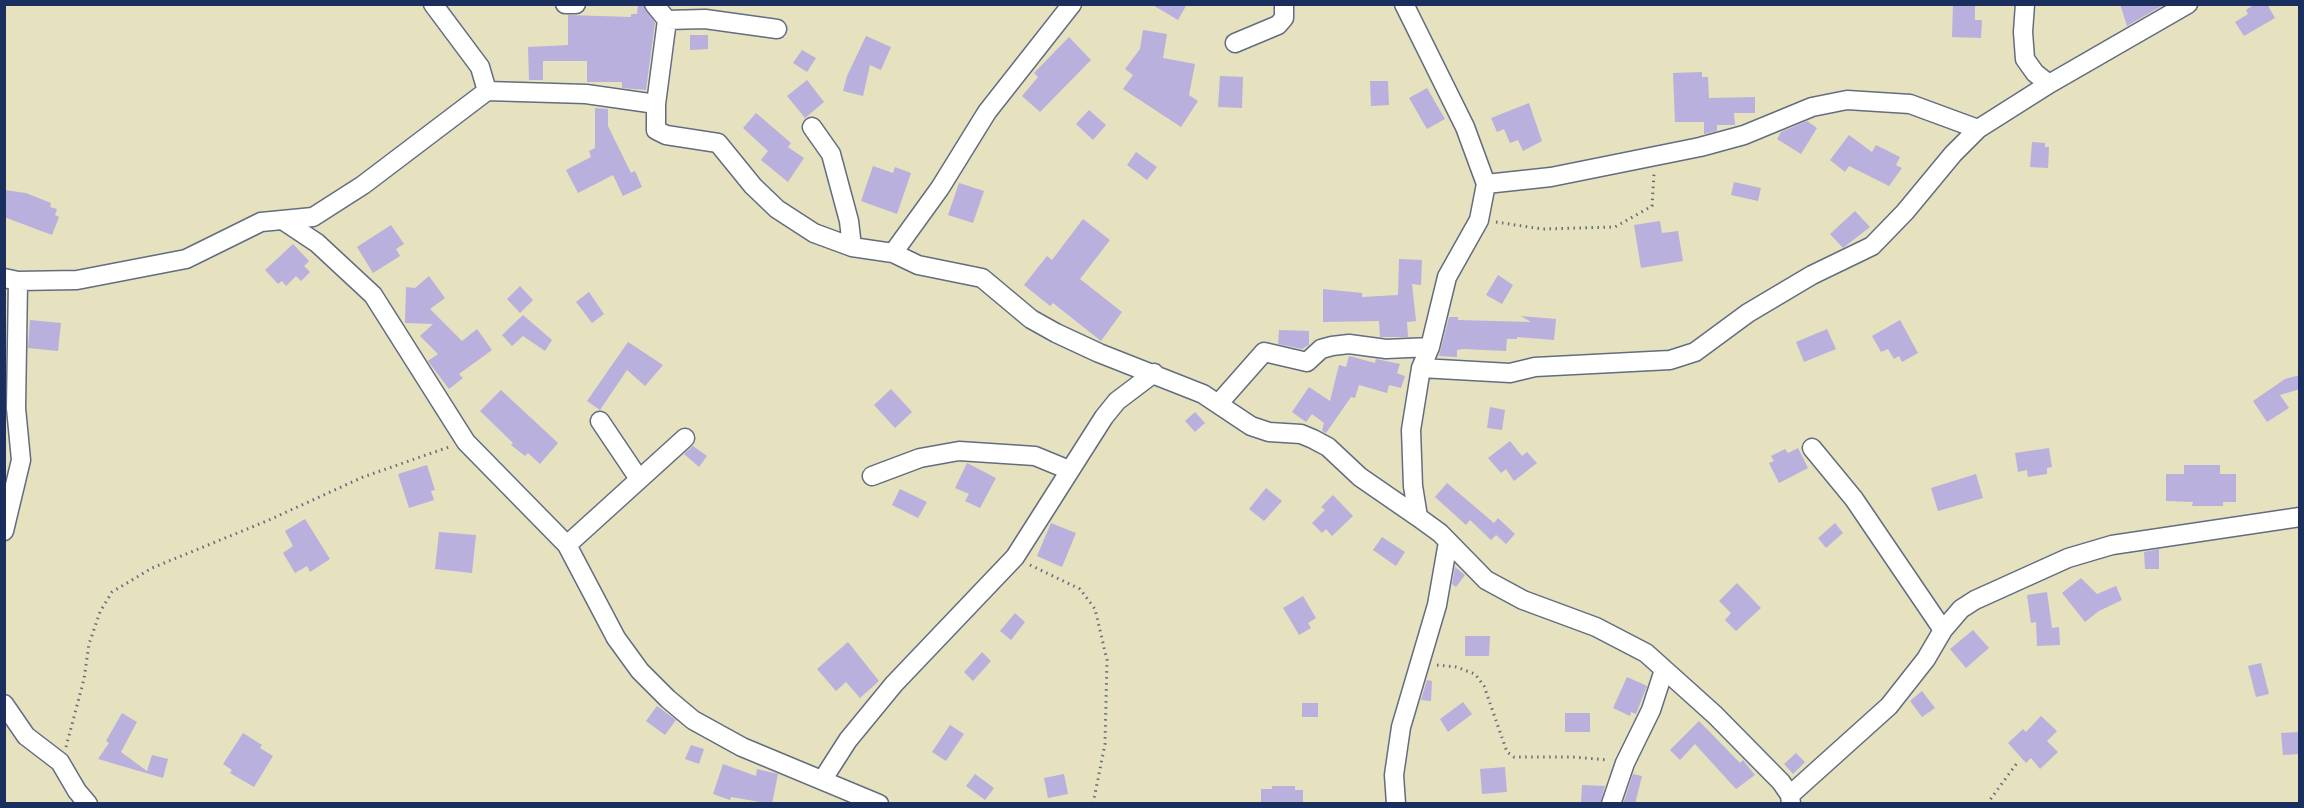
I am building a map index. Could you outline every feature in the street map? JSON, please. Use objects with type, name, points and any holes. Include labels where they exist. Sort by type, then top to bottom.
[{"type":"street","points":[[433,4],[480,68],[487,91]]},
{"type":"street","points":[[565,4],[576,4]]},
{"type":"street","points":[[654,4],[667,20],[656,104],[656,130],[666,135],[718,143],[753,186],[777,209],[814,233],[852,248],[893,254],[918,265],[982,278],[1032,319],[1056,333],[1099,353],[1154,373],[1219,403],[1251,426],[1269,432],[1301,434],[1328,447],[1360,477],[1418,517],[1448,542],[1486,580],[1502,589],[1626,640],[1646,653],[1715,715],[1782,782],[1791,799],[1889,706],[1926,659],[1943,630],[1961,609],[1975,600],[2082,553],[2157,537],[2300,517]]},
{"type":"street","points":[[893,254],[940,188],[987,112],[1072,4]]},
{"type":"street","points":[[1235,43],[1278,25],[1284,18],[1284,4]]},
{"type":"street","points":[[1404,4],[1465,127],[1486,184],[1479,220],[1447,277],[1430,346],[1421,368],[1411,430],[1413,486],[1418,517]]},
{"type":"street","points":[[2025,4],[2023,32],[2025,60],[2035,73],[2049,84]]},
{"type":"street","points":[[1421,368],[1510,373],[1535,367],[1670,360],[1688,355],[1748,313],[1812,275],[1872,246],[1978,129],[2049,84],[2188,4]]},
{"type":"street","points":[[667,20],[725,13],[777,29]]},
{"type":"street","points":[[4,531],[21,460],[16,408],[11,279],[77,280],[186,259],[261,222],[313,217],[327,210],[487,91],[586,94],[656,104]]},
{"type":"street","points":[[1486,184],[1551,177],[1744,135],[1812,107],[1847,100],[1910,104],[1978,129]]},
{"type":"street","points":[[812,127],[831,154],[849,221],[852,248]]},
{"type":"street","points":[[284,221],[317,243],[373,295],[466,442],[567,545],[616,638],[640,671],[668,699],[693,720],[742,747],[877,803]]},
{"type":"street","points":[[1219,403],[1246,376],[1264,352],[1307,362],[1321,349],[1332,346],[1348,344],[1386,349],[1430,346]]},
{"type":"street","points":[[823,779],[848,740],[894,684],[1015,557],[1069,470],[1117,401],[1154,373]]},
{"type":"street","points":[[600,421],[639,479]]},
{"type":"street","points":[[567,545],[685,438]]},
{"type":"street","points":[[1812,448],[1854,499],[1943,630]]},
{"type":"street","points":[[872,476],[921,458],[959,451],[1035,456],[1069,470]]},
{"type":"street","points":[[1396,804],[1396,753],[1418,663],[1437,605],[1448,542]]},
{"type":"street","points":[[1611,804],[1625,763],[1651,710],[1664,670]]},
{"type":"street","points":[[4,704],[26,736],[60,762],[84,802]]},
{"type":"path","points":[[1479,220],[1542,229],[1615,227],[1652,206],[1655,155]]},
{"type":"path","points":[[60,762],[78,705],[89,644],[100,612],[112,592],[153,568],[269,520],[363,477],[466,442]]},
{"type":"path","points":[[1015,557],[1080,589],[1095,609],[1107,660],[1105,744],[1093,804]]},
{"type":"path","points":[[1418,663],[1456,667],[1475,674],[1484,686],[1507,752],[1514,757],[1572,757],[1625,763]]},
{"type":"path","points":[[1987,804],[2018,763]]},
{"type":"building","points":[[638,4],[643,4],[655,23],[646,90],[622,88],[622,82],[587,82],[587,61],[543,61],[543,80],[529,80],[528,47],[568,45],[568,15],[631,17],[631,14],[637,14]]},
{"type":"building","points":[[1151,4],[1187,4],[1178,20]]},
{"type":"building","points":[[1953,4],[1975,4],[1975,20],[1982,20],[1981,38],[1952,37]]},
{"type":"building","points":[[2120,4],[2165,4],[2127,26]]},
{"type":"building","points":[[2255,4],[2267,4],[2275,18],[2244,36],[2235,22],[2248,14],[2246,10]]},
{"type":"building","points":[[1143,30],[1167,34],[1163,58],[1195,64],[1189,95],[1198,101],[1181,127],[1123,89],[1133,75],[1125,69],[1140,49]]},
{"type":"building","points":[[690,35],[708,35],[708,49],[690,50]]},
{"type":"building","points":[[866,36],[891,47],[881,70],[870,65],[863,96],[843,91],[847,76]]},
{"type":"building","points":[[1069,37],[1091,60],[1040,112],[1022,96],[1038,77],[1034,73]]},
{"type":"building","points":[[802,50],[816,58],[807,72],[793,63]]},
{"type":"building","points":[[1702,72],[1702,77],[1708,77],[1709,98],[1755,97],[1755,113],[1734,113],[1735,125],[1717,125],[1717,131],[1704,134],[1704,122],[1675,122],[1673,73]]},
{"type":"building","points":[[1220,76],[1243,77],[1242,108],[1218,107]]},
{"type":"building","points":[[807,80],[824,102],[805,118],[787,96]]},
{"type":"building","points":[[1370,81],[1388,81],[1389,105],[1371,106]]},
{"type":"building","points":[[1427,88],[1445,119],[1427,129],[1409,98]]},
{"type":"building","points":[[1529,103],[1542,141],[1523,151],[1518,140],[1510,143],[1504,129],[1497,132],[1491,118]]},
{"type":"building","points":[[595,108],[608,109],[608,126],[631,173],[635,171],[642,187],[623,196],[613,175],[578,193],[566,170],[591,157],[589,151],[595,148]]},
{"type":"building","points":[[1089,110],[1106,125],[1093,140],[1076,124]]},
{"type":"building","points":[[756,113],[791,143],[788,147],[804,158],[788,182],[761,160],[768,151],[743,128]]},
{"type":"building","points":[[1807,121],[1817,128],[1801,154],[1777,139],[1781,132]]},
{"type":"building","points":[[1849,135],[1872,152],[1876,145],[1900,157],[1896,165],[1902,168],[1889,186],[1849,166],[1845,172],[1830,160]]},
{"type":"building","points":[[2032,142],[2045,143],[2045,147],[2049,147],[2048,168],[2030,167]]},
{"type":"building","points":[[1136,152],[1157,167],[1147,180],[1127,165]]},
{"type":"building","points":[[873,166],[893,173],[895,167],[911,173],[897,214],[861,201]]},
{"type":"building","points":[[1734,182],[1761,188],[1758,201],[1731,195]]},
{"type":"building","points":[[959,183],[984,191],[973,223],[948,215]]},
{"type":"building","points":[[4,190],[26,193],[51,203],[50,207],[57,209],[55,215],[59,217],[52,235],[4,217]]},
{"type":"building","points":[[1855,211],[1870,227],[1843,248],[1830,234]]},
{"type":"building","points":[[1083,219],[1110,240],[1080,279],[1122,312],[1101,341],[1053,303],[1050,306],[1024,285],[1047,256],[1052,260]]},
{"type":"building","points":[[1660,221],[1662,233],[1678,231],[1683,261],[1641,268],[1634,225]]},
{"type":"building","points":[[391,225],[404,244],[396,249],[400,256],[373,273],[357,247]]},
{"type":"building","points":[[293,244],[309,261],[304,266],[310,272],[301,281],[296,276],[286,286],[282,281],[278,284],[265,270]]},
{"type":"building","points":[[1399,259],[1422,260],[1421,285],[1412,284],[1416,321],[1407,322],[1408,337],[1380,337],[1379,321],[1323,322],[1323,289],[1362,293],[1362,297],[1398,295]]},
{"type":"building","points":[[1498,275],[1513,285],[1502,304],[1486,295]]},
{"type":"building","points":[[429,276],[445,298],[430,309],[462,341],[477,329],[492,350],[459,374],[463,378],[449,389],[428,361],[438,354],[420,336],[433,324],[405,323],[406,287],[415,288]]},
{"type":"building","points":[[520,286],[533,300],[520,313],[507,299]]},
{"type":"building","points":[[589,292],[604,314],[592,323],[576,302]]},
{"type":"building","points":[[523,315],[552,340],[545,351],[523,336],[512,346],[502,335]]},
{"type":"building","points":[[1521,316],[1556,319],[1554,340],[1517,337],[1517,339],[1507,339],[1506,351],[1463,349],[1457,350],[1457,357],[1439,356],[1449,317],[1458,317],[1458,320],[1531,322]]},
{"type":"building","points":[[30,320],[61,323],[58,351],[28,348]]},
{"type":"building","points":[[1900,320],[1918,353],[1902,362],[1899,356],[1894,359],[1888,349],[1881,352],[1872,336]]},
{"type":"building","points":[[1827,329],[1836,349],[1804,362],[1796,342]]},
{"type":"building","points":[[1279,330],[1309,331],[1309,345],[1302,349],[1278,344]]},
{"type":"building","points":[[628,342],[663,365],[645,386],[627,370],[600,410],[587,401]]},
{"type":"building","points":[[1349,356],[1375,363],[1376,359],[1400,364],[1397,373],[1405,376],[1401,388],[1389,385],[1387,393],[1359,385],[1355,398],[1351,397],[1326,433],[1322,431],[1324,423],[1312,414],[1306,422],[1292,412],[1309,387],[1330,401],[1339,365],[1346,367]]},
{"type":"building","points":[[2300,375],[2300,389],[2280,395],[2289,408],[2267,422],[2253,401],[2285,379]]},
{"type":"building","points":[[891,389],[912,412],[895,428],[874,405]]},
{"type":"building","points":[[501,390],[558,443],[540,464],[528,453],[525,456],[511,445],[513,443],[480,411]]},
{"type":"building","points":[[1490,407],[1505,410],[1502,430],[1487,428]]},
{"type":"building","points":[[1195,412],[1205,423],[1195,432],[1185,421]]},
{"type":"building","points":[[1510,441],[1522,456],[1527,452],[1537,463],[1514,481],[1506,469],[1501,473],[1488,458]]},
{"type":"building","points":[[693,446],[707,456],[699,467],[684,454]]},
{"type":"building","points":[[1798,448],[1808,468],[1779,483],[1769,463],[1774,461],[1771,456],[1785,449],[1788,453]]},
{"type":"building","points":[[2049,448],[2052,467],[2047,468],[2047,474],[2028,477],[2027,470],[2018,472],[2015,453]]},
{"type":"building","points":[[967,463],[996,478],[980,508],[965,501],[969,494],[955,488]]},
{"type":"building","points":[[427,465],[435,490],[431,491],[434,500],[409,508],[398,474]]},
{"type":"building","points":[[2184,465],[2220,465],[2220,474],[2236,474],[2236,502],[2223,502],[2223,506],[2192,506],[2193,502],[2166,501],[2166,474],[2184,474]]},
{"type":"building","points":[[1976,474],[1983,498],[1938,511],[1931,488]]},
{"type":"building","points":[[1447,483],[1494,523],[1498,518],[1515,534],[1506,544],[1496,535],[1491,540],[1470,520],[1466,525],[1435,497]]},
{"type":"building","points":[[1266,488],[1282,501],[1264,521],[1249,509]]},
{"type":"building","points":[[900,489],[927,502],[918,518],[892,505]]},
{"type":"building","points":[[1333,495],[1353,516],[1332,536],[1326,529],[1322,533],[1312,523],[1325,510],[1321,507]]},
{"type":"building","points":[[305,519],[330,559],[310,572],[307,566],[295,573],[283,553],[293,546],[285,531]]},
{"type":"building","points":[[1051,523],[1076,533],[1062,567],[1037,556]]},
{"type":"building","points":[[1835,523],[1843,533],[1826,548],[1818,538]]},
{"type":"building","points":[[439,532],[476,535],[472,573],[435,569]]},
{"type":"building","points":[[1382,537],[1405,552],[1396,566],[1373,550]]},
{"type":"building","points":[[2159,549],[2159,569],[2145,569],[2144,552]]},
{"type":"building","points":[[1455,567],[1465,575],[1456,587],[1452,584]]},
{"type":"building","points":[[2081,578],[2097,594],[2116,586],[2122,600],[2099,611],[2085,622],[2062,593]]},
{"type":"building","points":[[1737,583],[1761,608],[1736,631],[1725,620],[1731,613],[1719,601]]},
{"type":"building","points":[[2047,592],[2052,628],[2059,627],[2060,645],[2037,646],[2036,622],[2031,623],[2027,595]]},
{"type":"building","points":[[1303,596],[1316,618],[1308,623],[1311,628],[1299,635],[1283,608]]},
{"type":"building","points":[[1015,613],[1025,622],[1011,640],[1000,631]]},
{"type":"building","points":[[1973,630],[1989,648],[1966,668],[1950,649]]},
{"type":"building","points":[[1465,636],[1490,636],[1489,656],[1465,656]]},
{"type":"building","points":[[848,642],[879,681],[860,698],[846,682],[836,691],[817,669]]},
{"type":"building","points":[[982,652],[991,661],[973,681],[964,672]]},
{"type":"building","points":[[2261,663],[2269,694],[2256,697],[2248,666]]},
{"type":"building","points":[[1627,677],[1647,686],[1636,714],[1631,712],[1630,716],[1613,708]]},
{"type":"building","points":[[1427,680],[1432,681],[1431,701],[1421,700]]},
{"type":"building","points":[[1922,691],[1935,708],[1922,717],[1910,701]]},
{"type":"building","points":[[1463,702],[1472,714],[1448,732],[1440,719]]},
{"type":"building","points":[[1302,703],[1318,703],[1318,717],[1302,717]]},
{"type":"building","points":[[657,706],[676,720],[665,735],[646,721]]},
{"type":"building","points":[[122,713],[137,722],[121,752],[147,771],[152,755],[168,759],[163,778],[98,759],[109,743],[106,741]]},
{"type":"building","points":[[1565,713],[1590,713],[1590,732],[1565,732]]},
{"type":"building","points":[[2041,716],[2057,731],[2047,741],[2058,752],[2040,769],[2031,758],[2026,763],[2008,743],[2023,729],[2026,732]]},
{"type":"building","points":[[1699,721],[1740,763],[1743,760],[1755,775],[1736,789],[1695,744],[1680,760],[1670,750]]},
{"type":"building","points":[[950,725],[964,734],[946,761],[932,752]]},
{"type":"building","points":[[2300,732],[2300,754],[2283,755],[2281,733]]},
{"type":"building","points":[[243,733],[262,745],[260,748],[273,756],[254,787],[230,773],[232,770],[223,764]]},
{"type":"building","points":[[691,745],[704,749],[699,764],[685,759]]},
{"type":"building","points":[[1796,753],[1805,762],[1793,774],[1784,764]]},
{"type":"building","points":[[723,764],[756,776],[757,769],[778,774],[772,804],[731,797],[730,800],[713,794]]},
{"type":"building","points":[[1505,767],[1507,792],[1482,794],[1480,769]]},
{"type":"building","points":[[975,774],[994,788],[985,800],[966,786]]},
{"type":"building","points":[[1064,774],[1068,794],[1048,798],[1044,778]]},
{"type":"building","points":[[1633,774],[1642,776],[1635,804],[1623,804]]},
{"type":"building","points":[[1582,785],[1605,786],[1600,804],[1581,804]]},
{"type":"building","points":[[1272,786],[1295,786],[1295,790],[1303,790],[1303,804],[1261,804],[1261,789],[1272,789]]}]
